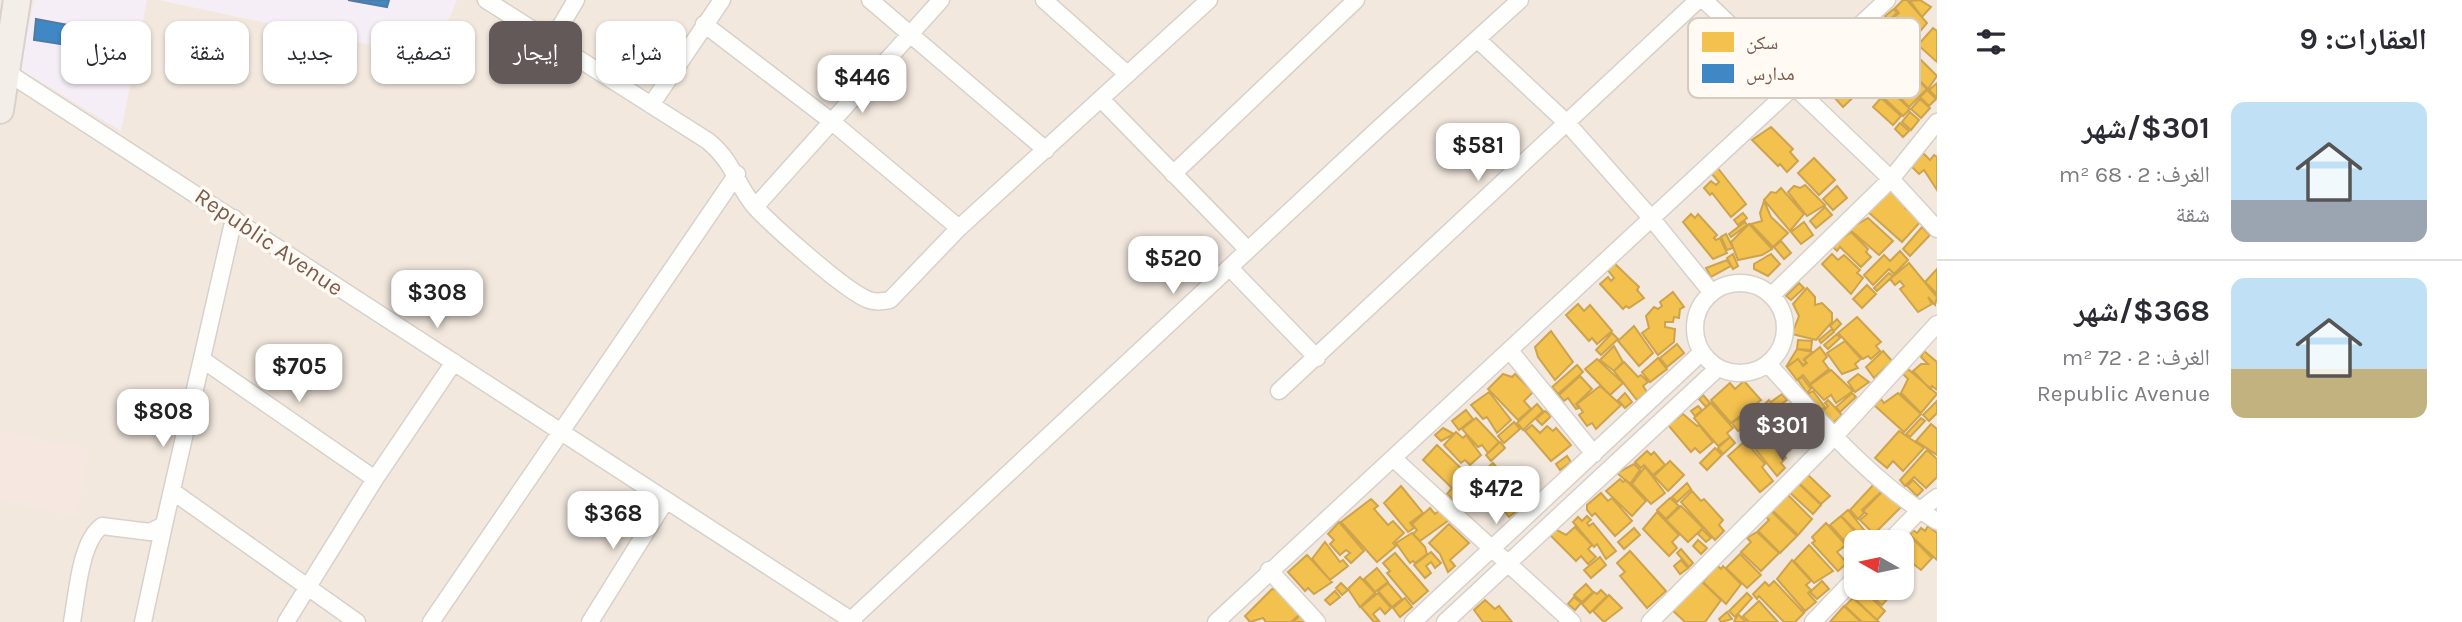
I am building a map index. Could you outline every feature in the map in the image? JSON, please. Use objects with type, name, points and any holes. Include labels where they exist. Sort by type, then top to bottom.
[{"type":"main road","points":[[0,110],[3,70],[17,0]]},
{"type":"street","points":[[486,0],[518,21]]},
{"type":"street","points":[[564,21],[576,0]]},
{"type":"street","points":[[652,104],[722,0]]},
{"type":"street","points":[[870,0],[1046,150]]},
{"type":"street","points":[[755,207],[941,0]]},
{"type":"street","points":[[1044,0],[1126,73]]},
{"type":"street","points":[[582,61],[652,104],[722,153],[755,207],[812,257],[871,302],[890,300],[959,228],[1209,0]]},
{"type":"street","points":[[1172,174],[1356,0]]},
{"type":"street","points":[[853,621],[1248,250],[1520,0]]},
{"type":"street","points":[[1279,391],[1698,0]]},
{"type":"street","points":[[1704,0],[1723,18]]},
{"type":"street","points":[[1868,18],[1887,0]]},
{"type":"street","points":[[704,24],[831,121],[959,228]]},
{"type":"street","points":[[1478,40],[1568,124],[1652,219],[1712,293]]},
{"type":"street","name":"Republic Avenue","points":[[3,70],[853,621]]},
{"type":"street","points":[[1216,622],[1269,570],[1511,352],[1782,98]]},
{"type":"street","points":[[1806,98],[1891,179],[1937,229]]},
{"type":"street","points":[[1101,99],[1248,250]]},
{"type":"street","points":[[1772,296],[1891,179],[1937,122]]},
{"type":"street","points":[[431,622],[737,174]]},
{"type":"street","points":[[143,622],[234,218]]},
{"type":"street","points":[[1230,268],[1317,358]]},
{"type":"street","points":[[1745,284],[1772,296],[1783,316],[1784,333],[1779,350],[1768,364],[1752,372],[1735,373],[1718,368],[1702,352],[1696,340],[1695,323],[1700,307],[1712,293],[1727,285],[1745,284]]},
{"type":"street","points":[[1673,622],[1655,616],[1834,437],[1937,324]]},
{"type":"street","points":[[1511,352],[1594,454]]},
{"type":"street","points":[[1413,622],[1702,352]]},
{"type":"street","points":[[203,360],[374,479]]},
{"type":"street","points":[[286,622],[374,479],[454,362]]},
{"type":"street","points":[[1768,364],[1834,437],[1919,511],[1937,522]]},
{"type":"street","points":[[1445,622],[1718,368]]},
{"type":"street","points":[[1393,458],[1572,622]]},
{"type":"street","points":[[173,491],[357,622]]},
{"type":"street","points":[[1901,530],[1937,497]]},
{"type":"street","points":[[596,620],[666,500]]},
{"type":"street","points":[[72,622],[85,555],[93,532],[102,526],[150,532],[163,525]]},
{"type":"street","points":[[1269,570],[1317,622]]},
{"type":"street","points":[[1813,622],[1844,590]]},
{"type":"shaded area","points":[[0,0],[1937,0],[1937,622],[0,622]]},
{"type":"shaded area","points":[[34,0],[147,0],[143,21],[61,21],[61,33],[36,20],[34,40],[61,44],[61,84],[130,84],[121,131],[20,69]]},
{"type":"shaded area","points":[[158,0],[348,0],[387,7],[389,0],[457,0],[448,21],[371,21],[371,45],[357,42],[357,21],[263,22]]},
{"type":"shaded area","points":[[0,431],[89,449],[77,516],[0,500]]},
{"type":"building: سكن","points":[[1903,0],[1907,0],[1927,23],[1920,31],[1920,18],[1893,18],[1899,13],[1895,8]]},
{"type":"building: سكن","points":[[1920,0],[1931,7],[1922,17],[1910,1]]},
{"type":"building: سكن","points":[[1894,9],[1897,13],[1891,18],[1885,16]]},
{"type":"building: سكن","points":[[1933,28],[1937,31],[1937,62],[1920,47],[1920,43]]},
{"type":"building: سكن","points":[[1920,59],[1937,76],[1928,89],[1920,81]]},
{"type":"building: سكن","points":[[1920,82],[1927,89],[1920,96]]},
{"type":"building: سكن","points":[[1937,83],[1937,97],[1936,97],[1929,90]]},
{"type":"building: سكن","points":[[1927,90],[1936,99],[1929,106],[1920,97]]},
{"type":"building: سكن","points":[[1835,98],[1853,98],[1843,107]]},
{"type":"building: سكن","points":[[1881,98],[1901,116],[1893,125],[1873,107]]},
{"type":"building: سكن","points":[[1898,98],[1910,109],[1903,116],[1885,99]]},
{"type":"building: سكن","points":[[1900,98],[1918,98],[1909,107]]},
{"type":"building: سكن","points":[[1920,99],[1930,108],[1921,118],[1911,109]]},
{"type":"building: سكن","points":[[1910,112],[1919,120],[1911,130],[1902,122]]},
{"type":"building: سكن","points":[[1900,123],[1909,131],[1903,137],[1895,129]]},
{"type":"building: سكن","points":[[1771,127],[1793,149],[1790,152],[1798,161],[1787,172],[1752,140]]},
{"type":"building: سكن","points":[[1923,153],[1930,160],[1934,155],[1937,157],[1937,190],[1924,170],[1919,174],[1912,167]]},
{"type":"building: سكن","points":[[1814,158],[1835,180],[1819,195],[1798,173]]},
{"type":"building: سكن","points":[[1717,167],[1746,204],[1731,217],[1712,193],[1710,195],[1704,188],[1711,181],[1716,185],[1719,182],[1711,173]]},
{"type":"building: سكن","points":[[1805,185],[1825,205],[1807,216],[1788,192],[1794,186],[1800,188]]},
{"type":"building: سكن","points":[[1837,186],[1847,198],[1833,210],[1823,199]]},
{"type":"building: سكن","points":[[1888,187],[1908,204],[1905,208],[1922,220],[1902,242],[1867,211]]},
{"type":"building: سكن","points":[[1781,188],[1804,214],[1790,231],[1764,200],[1771,192],[1776,193]]},
{"type":"building: سكن","points":[[1764,201],[1771,217],[1788,233],[1773,247],[1751,224],[1762,221],[1760,213]]},
{"type":"building: سكن","points":[[1825,207],[1832,215],[1816,228],[1810,221]]},
{"type":"building: سكن","points":[[1743,213],[1747,218],[1738,225],[1734,220]]},
{"type":"building: سكن","points":[[1691,214],[1695,218],[1698,214],[1717,235],[1714,238],[1720,238],[1727,253],[1713,259],[1683,222]]},
{"type":"building: سكن","points":[[1868,218],[1893,241],[1879,255],[1849,229]]},
{"type":"building: سكن","points":[[1745,222],[1747,225],[1731,237],[1729,234]]},
{"type":"building: سكن","points":[[1804,222],[1813,235],[1801,244],[1791,232]]},
{"type":"building: سكن","points":[[1749,224],[1772,249],[1762,255],[1738,260],[1731,242]]},
{"type":"building: سكن","points":[[1922,227],[1930,235],[1910,256],[1903,249]]},
{"type":"building: سكن","points":[[1851,232],[1868,249],[1866,252],[1871,257],[1861,267],[1840,247],[1837,251],[1832,246]]},
{"type":"building: سكن","points":[[1726,234],[1733,248],[1727,250],[1721,237]]},
{"type":"building: سكن","points":[[1781,241],[1791,253],[1784,259],[1774,247]]},
{"type":"building: سكن","points":[[1900,251],[1908,260],[1894,274],[1889,269],[1873,285],[1864,275],[1884,255],[1890,261]]},
{"type":"building: سكن","points":[[1733,254],[1738,266],[1733,269],[1727,258]]},
{"type":"building: سكن","points":[[1771,254],[1780,264],[1768,276],[1754,269],[1754,264]]},
{"type":"building: سكن","points":[[1832,254],[1838,260],[1844,255],[1860,270],[1857,273],[1863,278],[1851,294],[1822,264]]},
{"type":"building: سكن","points":[[1727,260],[1731,266],[1711,277],[1706,268]]},
{"type":"building: سكن","points":[[1613,262],[1639,287],[1637,290],[1644,298],[1629,308],[1626,306],[1623,309],[1600,284],[1608,277],[1611,281],[1614,278],[1606,268]]},
{"type":"building: سكن","points":[[1909,263],[1937,297],[1935,305],[1928,297],[1932,304],[1918,312],[1900,289],[1904,286],[1900,281],[1895,285],[1890,279]]},
{"type":"building: سكن","points":[[1937,269],[1937,294],[1925,282]]},
{"type":"building: سكن","points":[[1889,273],[1893,276],[1877,291],[1874,288]]},
{"type":"building: سكن","points":[[1799,283],[1804,288],[1791,300],[1786,296]]},
{"type":"building: سكن","points":[[1867,285],[1876,294],[1862,308],[1853,299]]},
{"type":"building: سكن","points":[[1807,288],[1815,297],[1815,305],[1822,303],[1832,313],[1832,322],[1816,340],[1792,334],[1799,316],[1793,304]]},
{"type":"building: سكن","points":[[1673,292],[1684,307],[1680,309],[1679,318],[1674,317],[1673,322],[1665,322],[1665,327],[1675,329],[1674,342],[1658,355],[1642,333],[1649,328],[1646,316],[1654,307],[1658,309],[1662,306],[1660,302]]},
{"type":"building: سكن","points":[[1578,304],[1584,311],[1590,305],[1612,331],[1597,344],[1592,338],[1589,341],[1566,315]]},
{"type":"building: سكن","points":[[1857,317],[1881,342],[1876,346],[1880,351],[1871,359],[1868,356],[1863,359],[1838,333]]},
{"type":"building: سكن","points":[[1837,319],[1841,324],[1834,331],[1830,326]]},
{"type":"building: سكن","points":[[1634,326],[1653,353],[1639,366],[1618,341]]},
{"type":"building: سكن","points":[[1832,329],[1834,332],[1821,343],[1819,340]]},
{"type":"building: سكن","points":[[1551,331],[1573,362],[1555,380],[1538,357],[1535,347]]},
{"type":"building: سكن","points":[[1612,333],[1618,339],[1601,355],[1596,350]]},
{"type":"building: سكن","points":[[1837,334],[1840,338],[1828,349],[1824,345]]},
{"type":"building: سكن","points":[[1798,340],[1812,341],[1811,350],[1797,349]]},
{"type":"building: سكن","points":[[1845,341],[1861,359],[1855,364],[1858,368],[1842,374],[1827,353]]},
{"type":"building: سكن","points":[[1677,344],[1684,353],[1667,367],[1660,358]]},
{"type":"building: سكن","points":[[1614,346],[1623,362],[1614,371],[1600,360]]},
{"type":"building: سكن","points":[[1820,347],[1827,357],[1823,361],[1829,369],[1810,384],[1803,375],[1797,380],[1787,367],[1798,359],[1803,366],[1807,363],[1804,360]]},
{"type":"building: سكن","points":[[1797,349],[1813,352],[1804,359],[1806,363],[1803,365],[1798,359],[1786,367]]},
{"type":"building: سكن","points":[[1883,351],[1892,361],[1874,378],[1866,367]]},
{"type":"building: سكن","points":[[1924,351],[1937,362],[1937,390],[1932,386],[1930,389],[1913,371],[1921,364],[1928,364],[1921,357]]},
{"type":"building: سكن","points":[[1658,358],[1667,369],[1650,382],[1642,372]]},
{"type":"building: سكن","points":[[1597,359],[1623,383],[1610,395],[1585,369]]},
{"type":"building: سكن","points":[[1624,362],[1638,377],[1641,375],[1648,382],[1643,386],[1647,392],[1637,400],[1614,371]]},
{"type":"building: سكن","points":[[1577,365],[1583,372],[1558,394],[1552,387]]},
{"type":"building: سكن","points":[[1908,369],[1937,394],[1921,413],[1901,393],[1908,379],[1903,374]]},
{"type":"building: سكن","points":[[1831,370],[1853,391],[1836,403],[1831,395],[1824,400],[1810,385]]},
{"type":"building: سكن","points":[[1503,374],[1512,377],[1515,374],[1533,392],[1524,401],[1531,409],[1518,420],[1488,389]]},
{"type":"building: سكن","points":[[1858,374],[1869,382],[1855,392],[1848,382]]},
{"type":"building: سكن","points":[[1580,376],[1592,389],[1576,404],[1579,408],[1576,409],[1568,398],[1564,401],[1559,395]]},
{"type":"building: سكن","points":[[1802,377],[1811,389],[1807,393],[1798,380]]},
{"type":"building: سكن","points":[[1744,381],[1761,400],[1731,423],[1711,400],[1730,383],[1735,389]]},
{"type":"building: سكن","points":[[1600,386],[1621,405],[1596,429],[1592,423],[1587,426],[1579,415],[1583,412],[1577,404]]},
{"type":"building: سكن","points":[[1813,391],[1825,407],[1820,410],[1808,394]]},
{"type":"building: سكن","points":[[1489,392],[1511,420],[1497,433],[1487,417],[1483,419],[1471,405]]},
{"type":"building: سكن","points":[[1625,393],[1632,402],[1625,408],[1618,400]]},
{"type":"building: سكن","points":[[1852,393],[1856,397],[1840,412],[1836,407]]},
{"type":"building: سكن","points":[[1898,393],[1921,414],[1904,432],[1874,405],[1881,399],[1884,403]]},
{"type":"building: سكن","points":[[1782,394],[1787,400],[1776,408],[1771,402]]},
{"type":"building: سكن","points":[[1703,395],[1710,403],[1706,407],[1699,399]]},
{"type":"building: سكن","points":[[1769,400],[1772,404],[1749,424],[1746,421]]},
{"type":"building: سكن","points":[[1828,400],[1842,415],[1832,424],[1822,412],[1828,406],[1825,403]]},
{"type":"building: سكن","points":[[1937,401],[1937,413],[1929,421],[1923,415]]},
{"type":"building: سكن","points":[[1711,403],[1733,428],[1727,433],[1730,437],[1718,446],[1694,418]]},
{"type":"building: سكن","points":[[1537,404],[1543,411],[1523,430],[1517,423]]},
{"type":"building: سكن","points":[[1698,406],[1702,410],[1695,416],[1691,411]]},
{"type":"building: سكن","points":[[1787,406],[1796,415],[1778,433],[1775,431],[1771,434],[1758,421],[1780,407],[1784,410]]},
{"type":"building: سكن","points":[[1466,410],[1473,419],[1459,430],[1452,421]]},
{"type":"building: سكن","points":[[1545,411],[1551,416],[1542,425],[1536,419]]},
{"type":"building: سكن","points":[[1683,414],[1699,425],[1713,442],[1700,453],[1695,448],[1691,452],[1668,425]]},
{"type":"building: سكن","points":[[1796,417],[1815,433],[1798,448],[1795,445],[1789,451],[1778,441],[1781,438],[1778,434]]},
{"type":"building: سكن","points":[[1476,418],[1499,442],[1488,453],[1482,445],[1478,447],[1462,429]]},
{"type":"building: سكن","points":[[1739,418],[1745,425],[1738,431],[1732,423]]},
{"type":"building: سكن","points":[[1921,418],[1925,421],[1910,437],[1906,434]]},
{"type":"building: سكن","points":[[1514,422],[1520,429],[1504,443],[1498,436]]},
{"type":"building: سكن","points":[[1931,424],[1937,429],[1937,455],[1916,441]]},
{"type":"building: سكن","points":[[1532,425],[1540,433],[1547,426],[1553,431],[1556,428],[1571,445],[1551,461],[1525,431]]},
{"type":"building: سكن","points":[[1763,427],[1786,458],[1781,463],[1785,468],[1777,476],[1746,437],[1756,428],[1759,431]]},
{"type":"building: سكن","points":[[1443,428],[1454,434],[1441,441],[1435,435]]},
{"type":"building: سكن","points":[[1899,431],[1924,448],[1903,471],[1893,461],[1887,468],[1875,458]]},
{"type":"building: سكن","points":[[1456,432],[1463,438],[1466,435],[1481,455],[1470,465],[1465,460],[1461,463],[1444,445]]},
{"type":"building: سكن","points":[[1730,437],[1735,443],[1723,454],[1718,448]]},
{"type":"building: سكن","points":[[1745,441],[1765,464],[1762,467],[1773,481],[1760,492],[1728,456]]},
{"type":"building: سكن","points":[[1500,442],[1505,448],[1491,461],[1486,455]]},
{"type":"building: سكن","points":[[1437,445],[1467,474],[1464,478],[1470,483],[1453,500],[1447,494],[1452,488],[1423,460]]},
{"type":"building: سكن","points":[[1715,448],[1722,455],[1707,470],[1700,463]]},
{"type":"building: سكن","points":[[1927,450],[1937,459],[1937,477],[1926,488],[1914,477],[1905,486],[1900,480]]},
{"type":"building: سكن","points":[[1647,451],[1651,455],[1654,452],[1665,465],[1653,475],[1644,465],[1641,468],[1635,462]]},
{"type":"building: سكن","points":[[1567,456],[1571,462],[1560,470],[1556,464]]},
{"type":"building: سكن","points":[[1670,461],[1684,475],[1668,491],[1654,476]]},
{"type":"building: سكن","points":[[1493,463],[1517,491],[1507,502],[1503,497],[1498,502],[1476,478]]},
{"type":"building: سكن","points":[[1634,464],[1640,470],[1630,484],[1617,473]]},
{"type":"building: سكن","points":[[1645,467],[1665,493],[1651,504],[1632,484]]},
{"type":"building: سكن","points":[[1806,473],[1830,496],[1821,504],[1798,482]]},
{"type":"building: سكن","points":[[1620,479],[1623,482],[1626,480],[1646,501],[1632,516],[1606,491]]},
{"type":"building: سكن","points":[[1913,480],[1923,490],[1917,496],[1907,486]]},
{"type":"building: سكن","points":[[1796,481],[1821,505],[1813,514],[1787,490]]},
{"type":"building: سكن","points":[[1687,483],[1691,489],[1677,502],[1672,497]]},
{"type":"building: سكن","points":[[1875,483],[1882,491],[1862,510],[1864,513],[1858,519],[1850,510]]},
{"type":"building: سكن","points":[[1401,486],[1423,513],[1410,523],[1414,528],[1408,532],[1384,503]]},
{"type":"building: سكن","points":[[1884,490],[1903,505],[1878,530],[1870,530],[1860,520],[1867,514],[1863,511]]},
{"type":"building: سكن","points":[[1692,491],[1701,501],[1704,499],[1723,520],[1719,525],[1724,531],[1715,540],[1681,502]]},
{"type":"building: سكن","points":[[1784,491],[1812,519],[1798,535],[1769,507]]},
{"type":"building: سكن","points":[[1464,492],[1472,500],[1463,508],[1455,500]]},
{"type":"building: سكن","points":[[1519,493],[1527,502],[1509,517],[1502,508]]},
{"type":"building: سكن","points":[[1601,493],[1608,501],[1612,498],[1632,521],[1615,536],[1595,513],[1592,516],[1587,510],[1587,505]]},
{"type":"building: سكن","points":[[1670,498],[1679,506],[1666,519],[1657,510]]},
{"type":"building: سكن","points":[[1371,499],[1378,506],[1374,509],[1388,525],[1393,521],[1404,533],[1393,543],[1396,546],[1377,562],[1341,522]]},
{"type":"building: سكن","points":[[1681,506],[1703,528],[1688,542],[1666,520]]},
{"type":"building: سكن","points":[[1767,507],[1797,536],[1780,553],[1758,531],[1769,520],[1762,513]]},
{"type":"building: سكن","points":[[1430,508],[1435,514],[1440,510],[1449,520],[1420,541],[1413,534],[1417,530],[1412,524]]},
{"type":"building: سكن","points":[[1848,510],[1864,530],[1855,530],[1841,516]]},
{"type":"building: سكن","points":[[1657,512],[1679,535],[1672,542],[1677,548],[1669,556],[1643,529]]},
{"type":"building: سكن","points":[[1587,516],[1591,520],[1587,523],[1589,526],[1593,523],[1616,551],[1606,559],[1597,544],[1594,547],[1573,522],[1578,517],[1582,521]]},
{"type":"building: سكن","points":[[1841,516],[1853,530],[1844,530],[1844,541],[1830,525]]},
{"type":"building: سكن","points":[[1339,522],[1364,551],[1351,563],[1345,557],[1350,553],[1346,550],[1340,555],[1330,544],[1334,540],[1328,534]]},
{"type":"building: سكن","points":[[1826,523],[1844,543],[1844,547],[1837,552],[1844,560],[1844,566],[1838,571],[1812,543],[1815,541],[1812,537]]},
{"type":"building: سكن","points":[[1449,524],[1469,543],[1450,560],[1455,566],[1448,572],[1440,554],[1429,543]]},
{"type":"building: سكن","points":[[1928,526],[1937,533],[1937,560],[1914,539],[1914,531],[1917,533],[1921,528],[1925,531]]},
{"type":"building: سكن","points":[[1575,527],[1592,545],[1588,549],[1596,557],[1588,564],[1581,556],[1576,561],[1550,535],[1555,529],[1566,535]]},
{"type":"building: سكن","points":[[1634,528],[1640,535],[1624,549],[1618,542]]},
{"type":"building: سكن","points":[[1702,529],[1711,538],[1706,542],[1698,534]]},
{"type":"building: سكن","points":[[1757,532],[1779,553],[1761,571],[1741,552],[1751,542],[1747,538]]},
{"type":"building: سكن","points":[[1412,533],[1425,547],[1427,554],[1415,563],[1410,563],[1396,543]]},
{"type":"building: سكن","points":[[1698,540],[1707,548],[1701,554],[1693,546]]},
{"type":"building: سكن","points":[[1914,540],[1932,558],[1921,570],[1914,564]]},
{"type":"building: سكن","points":[[1325,542],[1340,562],[1343,560],[1348,566],[1330,580],[1312,559]]},
{"type":"building: سكن","points":[[1809,545],[1833,571],[1814,583],[1794,561]]},
{"type":"building: سكن","points":[[1681,549],[1693,563],[1689,567],[1677,553]]},
{"type":"building: سكن","points":[[1630,551],[1666,591],[1647,608],[1620,576],[1625,572],[1617,563]]},
{"type":"building: سكن","points":[[1431,552],[1441,563],[1435,568],[1431,562],[1426,566],[1431,573],[1425,578],[1414,565]]},
{"type":"building: سكن","points":[[1395,553],[1428,591],[1413,604],[1387,573],[1390,571],[1383,563]]},
{"type":"building: سكن","points":[[1740,554],[1761,575],[1747,588],[1726,568]]},
{"type":"building: سكن","points":[[1307,555],[1332,582],[1314,594],[1308,588],[1305,591],[1288,572]]},
{"type":"building: سكن","points":[[1600,557],[1606,565],[1591,578],[1584,570]]},
{"type":"building: سكن","points":[[1681,560],[1688,568],[1680,574],[1674,566]]},
{"type":"building: سكن","points":[[1792,560],[1811,581],[1806,585],[1811,590],[1808,593],[1816,602],[1805,611],[1777,579]]},
{"type":"building: سكن","points":[[1717,565],[1721,569],[1723,566],[1741,584],[1726,604],[1703,582]]},
{"type":"building: سكن","points":[[1377,568],[1388,582],[1375,592],[1364,579]]},
{"type":"building: سكن","points":[[1360,577],[1375,593],[1360,607],[1348,589]]},
{"type":"building: سكن","points":[[1699,579],[1721,600],[1705,622],[1685,622],[1670,608]]},
{"type":"building: سكن","points":[[1774,581],[1804,613],[1795,622],[1784,622],[1759,596],[1757,599],[1753,594],[1765,582],[1769,586]]},
{"type":"building: سكن","points":[[1822,581],[1829,589],[1817,599],[1810,592]]},
{"type":"building: سكن","points":[[1341,583],[1348,590],[1342,595],[1336,588]]},
{"type":"building: سكن","points":[[1388,583],[1402,599],[1392,607],[1378,591]]},
{"type":"building: سكن","points":[[1586,584],[1593,592],[1582,602],[1574,595]]},
{"type":"building: سكن","points":[[1272,589],[1279,590],[1300,614],[1291,622],[1266,622],[1263,618],[1250,622],[1245,616]]},
{"type":"building: سكن","points":[[1601,590],[1607,596],[1590,613],[1582,604],[1594,592],[1597,594]]},
{"type":"building: سكن","points":[[1335,591],[1340,597],[1330,605],[1325,600]]},
{"type":"building: سكن","points":[[1378,593],[1391,608],[1385,614],[1380,608],[1373,614],[1379,621],[1374,622],[1361,607]]},
{"type":"building: سكن","points":[[1747,593],[1752,598],[1735,617],[1729,611]]},
{"type":"building: سكن","points":[[1609,595],[1622,608],[1604,622],[1593,611]]},
{"type":"building: سكن","points":[[1574,597],[1581,603],[1575,610],[1568,604]]},
{"type":"building: سكن","points":[[1405,598],[1412,607],[1400,617],[1393,608]]},
{"type":"building: سكن","points":[[1485,600],[1495,609],[1499,606],[1512,622],[1483,622],[1474,610]]},
{"type":"building: سكن","points":[[1851,600],[1855,600],[1879,622],[1862,622],[1845,606]]},
{"type":"building: سكن","points":[[1856,600],[1873,600],[1885,611],[1877,620]]},
{"type":"building: سكن","points":[[1759,601],[1778,622],[1749,622],[1743,616]]},
{"type":"building: سكن","points":[[1844,606],[1861,622],[1830,622]]},
{"type":"building: سكن","points":[[1727,612],[1732,619],[1721,622],[1719,619]]},
{"type":"building: سكن","points":[[1302,613],[1311,622],[1293,622]]},
{"type":"building: سكن","points":[[1738,614],[1746,622],[1734,622]]},
{"type":"building: مدارس","points":[[348,0],[389,0],[387,7]]},
{"type":"building: مدارس","points":[[36,19],[61,24],[61,44],[34,40]]}]
